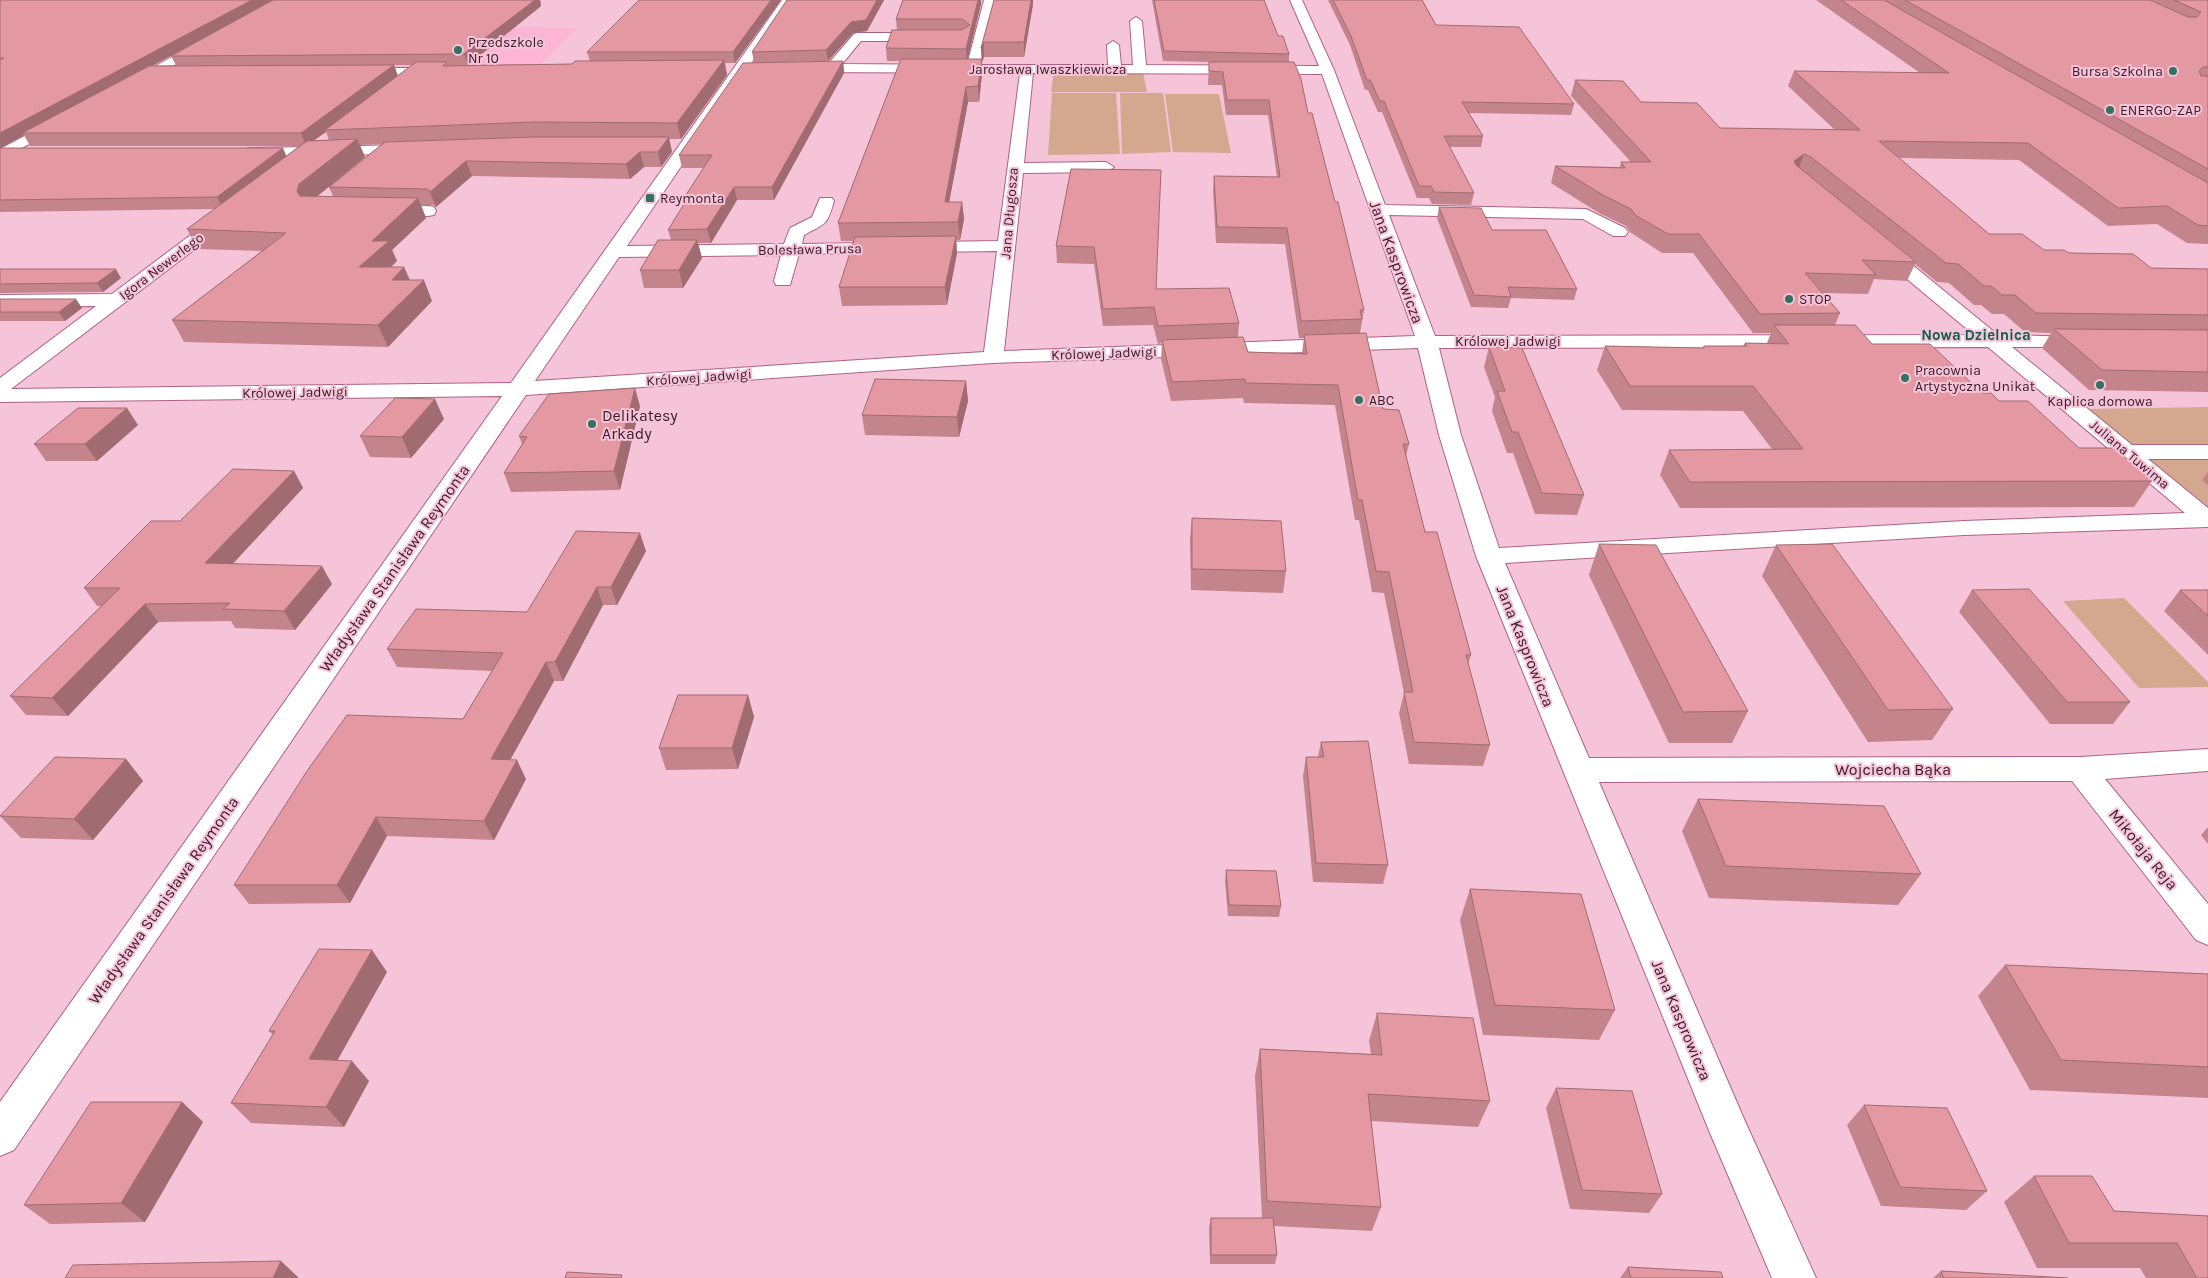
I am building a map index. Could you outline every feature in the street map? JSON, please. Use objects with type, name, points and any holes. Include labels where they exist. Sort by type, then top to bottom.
[{"type":"street","name":"Władysława Stanisława Reymonta","points":[[0,1136],[613,252],[675,146],[739,70],[788,0]]},
{"type":"street","points":[[973,68],[990,0]]},
{"type":"street","name":"Jana Kasprowicza","points":[[1296,0],[1327,70],[1426,342],[1450,435],[1489,556],[1726,1124],[1794,1278]]},
{"type":"street","points":[[1136,20],[1140,69]]},
{"type":"street","points":[[117,91],[218,36]]},
{"type":"street","points":[[834,67],[858,37],[944,37]]},
{"type":"street","points":[[1113,45],[1114,69]]},
{"type":"street","name":"Jarosława Iwaszkiewicza","points":[[795,68],[1027,69],[1079,64],[1114,69],[1327,70]]},
{"type":"street","name":"Jana Długosza","points":[[993,357],[1027,69]]},
{"type":"street","points":[[152,72],[181,72]]},
{"type":"street","points":[[348,72],[452,72]]},
{"type":"street","points":[[394,89],[417,72]]},
{"type":"street","points":[[2,154],[73,115]]},
{"type":"street","points":[[287,171],[334,136]]},
{"type":"street","points":[[232,153],[384,152],[422,149]]},
{"type":"street","points":[[363,169],[384,152]]},
{"type":"street","points":[[2,154],[33,153]]},
{"type":"street","points":[[1014,168],[1106,167]]},
{"type":"street","points":[[783,282],[796,232],[820,220],[826,201]]},
{"type":"street","name":"Igora Newerlego","points":[[0,388],[240,207]]},
{"type":"street","points":[[368,210],[428,211]]},
{"type":"street","points":[[1378,210],[1586,214],[1619,232]]},
{"type":"street","name":"Juliana Tuwima","points":[[1872,240],[2208,520]]},
{"type":"street","name":"Bolesława Prusa","points":[[613,252],[1007,246]]},
{"type":"street","points":[[0,301],[117,300]]},
{"type":"street","name":"Królowej Jadwigi","points":[[0,396],[517,389],[993,357],[1426,342],[2100,341]]},
{"type":"street","points":[[2127,452],[2208,452]]},
{"type":"street","points":[[1489,556],[1964,528],[2208,520]]},
{"type":"street","name":"Wojciecha Bąka","points":[[1578,770],[2080,768],[2208,760]]},
{"type":"street","name":"Mikołaja Reja","points":[[2080,768],[2208,930]]},
{"type":"shaded area","name":"Przedszkole Nr 10","points":[[397,27],[577,28],[532,73],[327,74]]},
{"type":"shaded area","points":[[1054,72],[1143,72],[1147,92],[1051,92]]},
{"type":"shaded area","points":[[1052,93],[1116,93],[1120,154],[1048,155]]},
{"type":"shaded area","points":[[1120,93],[1163,93],[1171,152],[1122,154]]},
{"type":"shaded area","points":[[1165,94],[1219,94],[1231,153],[1173,152]]},
{"type":"shaded area","points":[[2208,407],[2208,510],[2086,409]]},
{"type":"shaded area","points":[[2124,598],[2208,682],[2208,687],[2139,688],[2063,601]]},
{"type":"building","points":[[0,0],[252,0],[0,133],[0,60],[4,58],[0,58]]},
{"type":"building","points":[[273,0],[535,0],[464,54],[171,56]]},
{"type":"building","points":[[639,0],[771,0],[733,52],[587,52]]},
{"type":"building","points":[[787,0],[877,0],[866,20],[851,22],[826,50],[752,52]]},
{"type":"building","points":[[903,0],[978,0],[966,49],[886,48],[892,30],[962,30],[970,25],[962,19],[896,19]]},
{"type":"building","points":[[994,0],[1031,0],[1024,42],[984,42],[981,48]]},
{"type":"building","points":[[1154,0],[1264,0],[1278,36],[1283,36],[1289,54],[1164,51]]},
{"type":"building","points":[[1333,0],[1422,0],[1436,25],[1519,27],[1574,104],[1462,102],[1483,136],[1444,136],[1474,193],[1434,192],[1431,186],[1419,186],[1384,101],[1380,101],[1370,80],[1367,80],[1351,36]]},
{"type":"building","points":[[1841,0],[1884,0],[2208,183],[2208,226],[2198,225],[2167,206],[2118,208],[2028,143],[1879,141],[1989,234],[2022,234],[2044,250],[2064,250],[2069,253],[2133,254],[2151,268],[2208,269],[2208,315],[2036,313],[2015,295],[2002,295],[1991,286],[1984,286],[1958,264],[1946,263],[1811,157],[1804,154],[1794,161],[1796,165],[1916,262],[1862,260],[1876,275],[1805,273],[1840,313],[1760,314],[1699,234],[1668,234],[1635,215],[1631,209],[1603,195],[1555,166],[1625,168],[1621,162],[1651,162],[1575,80],[1623,81],[1641,102],[1697,103],[1720,128],[1860,130],[1794,71],[1949,73]]},
{"type":"building","points":[[1905,0],[2150,0],[2188,17],[2197,17],[2201,12],[2174,0],[2208,0],[2208,67],[2203,67],[2199,71],[2201,76],[2208,76],[2208,169]]},
{"type":"building","points":[[901,59],[982,59],[978,86],[966,87],[945,202],[962,202],[958,222],[838,223]]},
{"type":"building","points":[[724,60],[677,123],[534,122],[325,130],[416,62],[447,62],[443,66],[572,64],[575,61]]},
{"type":"building","points":[[843,61],[772,187],[734,187],[707,229],[668,230],[686,201],[682,201],[712,155],[679,155],[743,63]]},
{"type":"building","points":[[1209,62],[1294,62],[1301,79],[1308,113],[1312,113],[1335,202],[1338,202],[1364,310],[1360,310],[1362,319],[1301,321],[1287,228],[1217,227],[1214,176],[1280,177],[1269,100],[1227,100],[1223,72],[1209,71]]},
{"type":"building","points":[[394,65],[301,133],[22,133],[149,66]]},
{"type":"building","points":[[534,137],[669,137],[658,152],[640,152],[626,164],[466,161],[430,192],[428,189],[329,187],[385,142]]},
{"type":"building","points":[[357,139],[299,184],[297,191],[300,196],[418,198],[372,241],[389,241],[359,267],[404,267],[392,280],[424,280],[378,325],[172,320],[286,233],[187,229],[307,141]]},
{"type":"building","points":[[0,148],[283,148],[217,197],[0,200]]},
{"type":"building","points":[[1071,169],[1161,170],[1156,289],[1229,288],[1239,323],[1158,326],[1154,307],[1103,309],[1094,247],[1056,246]]},
{"type":"building","points":[[1439,207],[1481,208],[1492,230],[1546,230],[1577,289],[1508,287],[1511,297],[1474,295]]},
{"type":"building","points":[[956,236],[945,287],[839,287],[855,237]]},
{"type":"building","points":[[658,240],[697,240],[679,270],[640,270]]},
{"type":"building","points":[[0,269],[116,269],[97,283],[0,284]]},
{"type":"building","points":[[0,299],[76,299],[59,312],[0,312]]},
{"type":"building","points":[[1774,325],[1855,325],[1872,344],[1930,344],[1982,393],[1991,393],[1999,401],[2028,401],[2079,448],[2115,448],[2152,481],[1690,482],[1669,450],[1803,449],[1753,386],[1630,386],[1605,346],[1704,348],[1704,346],[1747,346],[1745,343],[1789,344]]},
{"type":"building","points":[[2054,329],[2208,330],[2208,372],[2102,370]]},
{"type":"building","points":[[1366,333],[1383,409],[1399,410],[1409,444],[1403,444],[1425,532],[1437,532],[1471,655],[1466,655],[1490,745],[1414,742],[1404,692],[1413,692],[1389,572],[1376,571],[1362,500],[1358,500],[1338,385],[1246,383],[1245,379],[1172,382],[1162,340],[1243,337],[1248,352],[1307,354],[1304,335]]},
{"type":"building","points":[[1489,347],[1522,348],[1584,495],[1542,493],[1518,432],[1512,432],[1497,391],[1505,391]]},
{"type":"building","points":[[875,379],[966,381],[957,417],[862,415]]},
{"type":"building","points":[[635,388],[614,471],[504,473],[527,437],[519,436],[549,394]]},
{"type":"building","points":[[395,398],[435,399],[402,437],[360,436]]},
{"type":"building","points":[[78,408],[127,408],[85,444],[34,444]]},
{"type":"building","points":[[233,469],[294,471],[205,563],[322,566],[284,611],[223,609],[230,603],[145,604],[52,698],[10,696],[120,588],[84,588],[151,521],[180,521]]},
{"type":"building","points":[[1192,518],[1281,521],[1286,571],[1192,569]]},
{"type":"building","points":[[576,531],[640,533],[611,587],[597,587],[555,662],[546,662],[491,759],[517,760],[484,821],[376,817],[337,885],[234,885],[307,771],[347,715],[463,719],[503,653],[387,649],[416,609],[527,612]]},
{"type":"building","points":[[1599,544],[1656,545],[1748,711],[1683,712]]},
{"type":"building","points":[[1832,544],[1953,709],[1888,710],[1776,545]]},
{"type":"building","points":[[2029,589],[2130,702],[2067,702],[1972,590]]},
{"type":"building","points":[[2180,590],[2208,590],[2208,616]]},
{"type":"building","points":[[678,695],[748,695],[732,748],[659,748]]},
{"type":"building","points":[[1368,741],[1388,865],[1316,863],[1306,757],[1324,757],[1321,742]]},
{"type":"building","points":[[55,757],[126,759],[74,819],[0,816]]},
{"type":"building","points":[[1698,799],[1884,806],[1921,874],[1726,866]]},
{"type":"building","points":[[1226,870],[1276,871],[1281,906],[1229,905]]},
{"type":"building","points":[[1470,889],[1581,894],[1615,1010],[1495,1005]]},
{"type":"building","points":[[319,949],[372,950],[309,1059],[352,1061],[326,1107],[231,1103],[275,1031],[269,1031]]},
{"type":"building","points":[[2005,965],[2208,974],[2208,1067],[2061,1060]]},
{"type":"building","points":[[1377,1013],[1473,1018],[1490,1101],[1368,1094],[1381,1207],[1267,1201],[1260,1049],[1382,1055]]},
{"type":"building","points":[[1556,1088],[1632,1091],[1662,1194],[1582,1190]]},
{"type":"building","points":[[91,1102],[182,1102],[121,1203],[24,1205]]},
{"type":"building","points":[[1864,1105],[1947,1108],[1987,1191],[1900,1187]]},
{"type":"building","points":[[2034,1176],[2092,1176],[2114,1211],[2208,1216],[2208,1278],[2197,1278],[2177,1243],[2069,1243]]},
{"type":"building","points":[[1211,1218],[1273,1218],[1277,1255],[1211,1255]]},
{"type":"building","points":[[281,1261],[273,1278],[65,1278],[73,1265]]},
{"type":"building","points":[[1628,1267],[1721,1272],[1723,1278],[1631,1278]]},
{"type":"building","points":[[1941,1271],[2068,1278],[1944,1278]]},
{"type":"building","points":[[567,1272],[622,1275],[621,1278],[565,1278]]},
{"type":"place","name":"Przedszkole Nr 10","points":[[458,50]]},
{"type":"place","name":"Bursa Szkolna","points":[[2173,71]]},
{"type":"place","name":"ENERGO-ZAP","points":[[2110,110]]},
{"type":"place","name":"Reymonta","points":[[650,198]]},
{"type":"place","name":"STOP","points":[[1789,299]]},
{"type":"place","name":"Pracownia Artystyczna Unikat","points":[[1905,378]]},
{"type":"place","name":"Kaplica domowa","points":[[2100,385]]},
{"type":"place","name":"ABC","points":[[1359,400]]},
{"type":"place","name":"Delikatesy Arkady","points":[[592,424]]},
{"type":"district","name":"Nowa Dzielnica","points":[[1976,335]]}]
